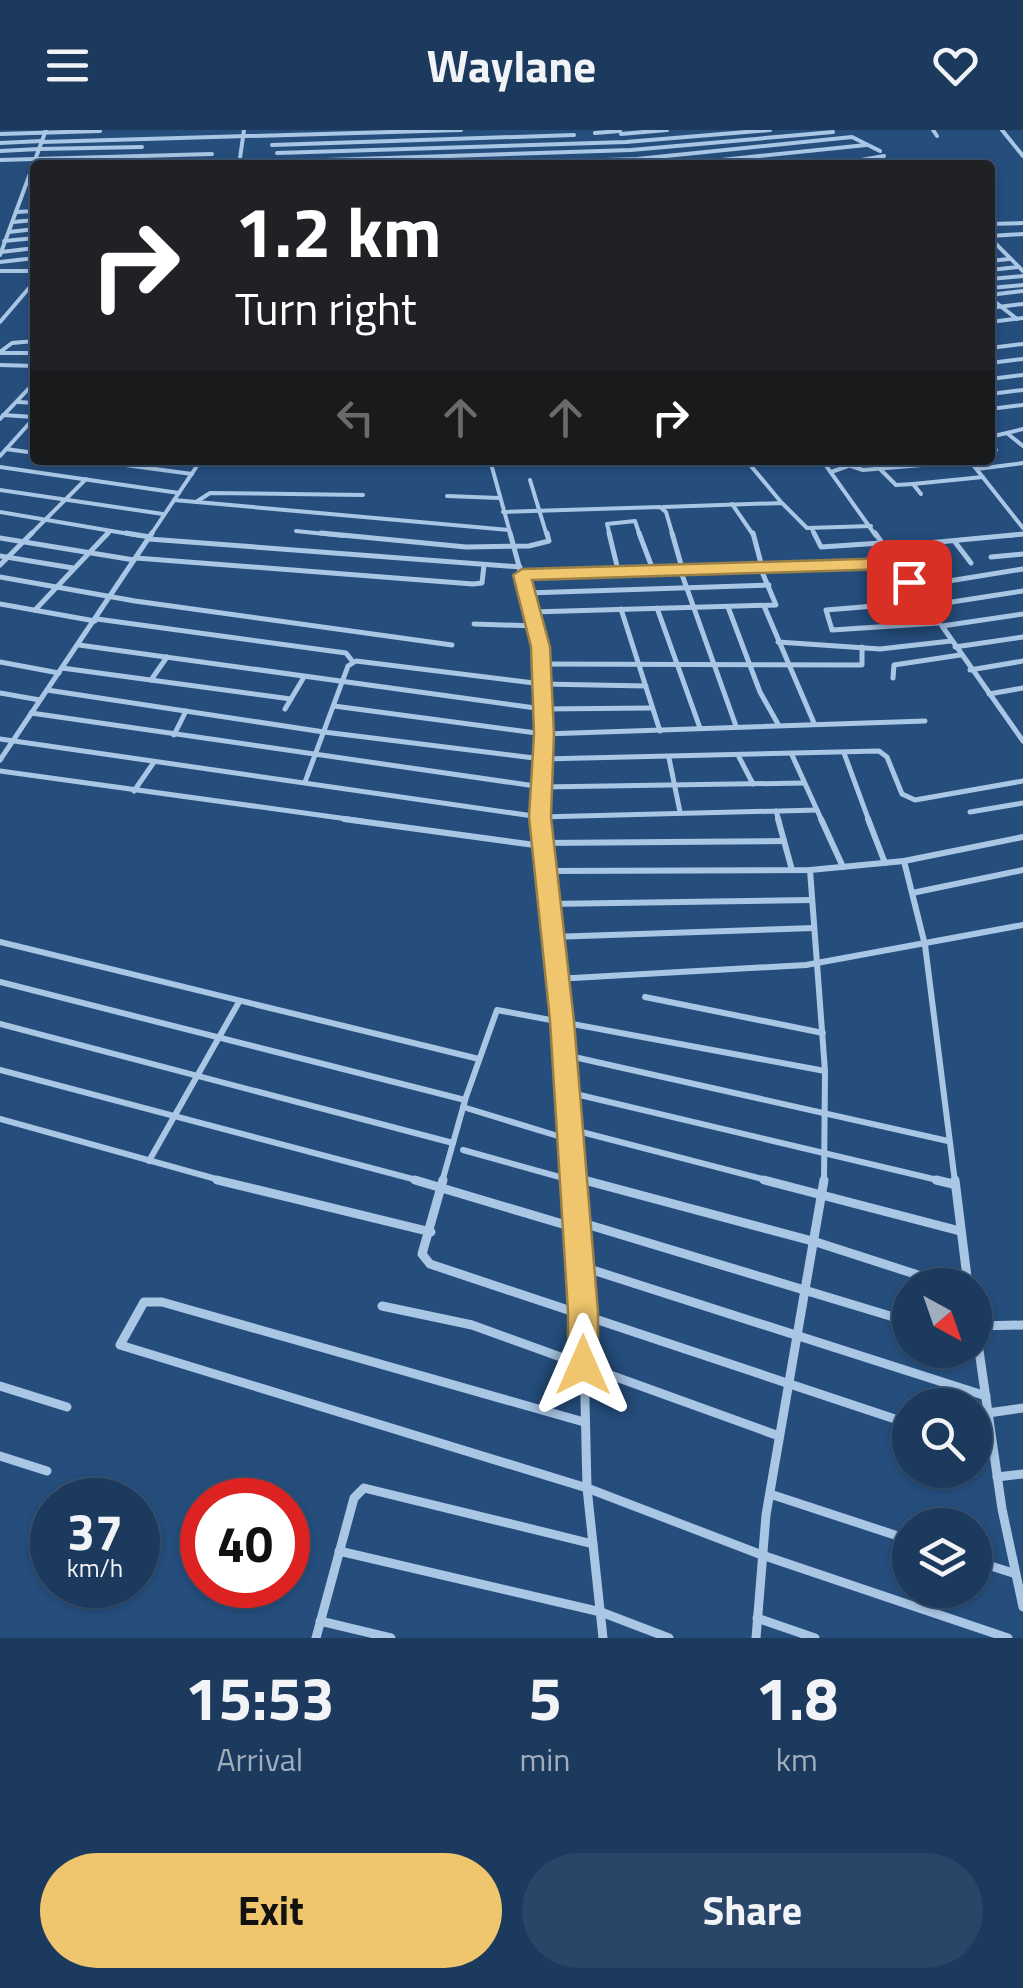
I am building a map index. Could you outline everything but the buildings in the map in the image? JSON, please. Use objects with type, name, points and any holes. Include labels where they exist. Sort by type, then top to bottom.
[{"type":"street","points":[[445,130],[449,160]]},
{"type":"street","points":[[0,143],[243,133],[461,130]]},
{"type":"street","points":[[596,133],[667,130]]},
{"type":"street","points":[[704,130],[730,160]]},
{"type":"street","points":[[277,153],[626,142],[770,130]]},
{"type":"street","points":[[933,130],[937,136]]},
{"type":"street","points":[[1002,130],[1023,156]]},
{"type":"street","points":[[36,158],[46,131]]},
{"type":"street","points":[[0,134],[100,131]]},
{"type":"street","points":[[139,160],[146,131]]},
{"type":"street","points":[[326,132],[326,160]]},
{"type":"street","points":[[620,132],[637,159]]},
{"type":"street","points":[[367,160],[631,150],[834,132]]},
{"type":"street","points":[[240,160],[243,133]]},
{"type":"street","points":[[543,133],[550,144]]},
{"type":"street","points":[[272,145],[574,134]]},
{"type":"street","points":[[606,160],[852,137],[880,151]]},
{"type":"street","points":[[755,160],[868,145]]},
{"type":"street","points":[[0,151],[142,147]]},
{"type":"street","points":[[0,160],[212,154]]},
{"type":"street","points":[[861,160],[884,156]]},
{"type":"street","points":[[53,157],[56,160]]},
{"type":"street","points":[[0,256],[5,234],[30,178]]},
{"type":"street","points":[[16,212],[30,211]]},
{"type":"street","points":[[13,222],[30,220]]},
{"type":"street","points":[[995,224],[1023,223]]},
{"type":"street","points":[[5,234],[30,230]]},
{"type":"street","points":[[995,239],[1023,234]]},
{"type":"street","points":[[4,241],[30,238]]},
{"type":"street","points":[[995,244],[1022,271]]},
{"type":"street","points":[[0,256],[30,249]]},
{"type":"street","points":[[995,251],[1002,250]]},
{"type":"street","points":[[0,256],[30,258]]},
{"type":"street","points":[[995,261],[1011,259]]},
{"type":"street","points":[[995,270],[1022,271]]},
{"type":"street","points":[[0,271],[30,271]]},
{"type":"street","points":[[995,278],[1022,271]]},
{"type":"street","points":[[0,322],[30,287]]},
{"type":"street","points":[[995,288],[1023,288]]},
{"type":"street","points":[[995,296],[1023,288]]},
{"type":"street","points":[[995,302],[1020,319]]},
{"type":"street","points":[[995,308],[1023,304]]},
{"type":"street","points":[[995,322],[1020,319]]},
{"type":"street","points":[[0,352],[12,342],[30,342]]},
{"type":"street","points":[[995,347],[1023,344]]},
{"type":"street","points":[[0,352],[30,353]]},
{"type":"street","points":[[995,362],[1023,359]]},
{"type":"street","points":[[0,365],[30,366]]},
{"type":"street","points":[[995,378],[1023,374]]},
{"type":"street","points":[[2,417],[30,388]]},
{"type":"street","points":[[995,393],[1023,390]]},
{"type":"street","points":[[995,409],[1023,402],[1014,391]]},
{"type":"street","points":[[17,402],[30,403]]},
{"type":"street","points":[[2,417],[30,417]]},
{"type":"street","points":[[0,456],[30,423]]},
{"type":"street","points":[[995,436],[1023,428]]},
{"type":"street","points":[[1008,434],[1023,446]]},
{"type":"street","points":[[6,449],[30,452]]},
{"type":"street","points":[[976,469],[1023,463]]},
{"type":"street","points":[[125,465],[192,474]]},
{"type":"street","points":[[0,760],[198,465]]},
{"type":"street","points":[[491,465],[536,626],[542,684],[540,817],[562,1021],[583,1312],[587,1488],[604,1638]]},
{"type":"street","points":[[826,465],[1023,740]]},
{"type":"street","points":[[831,472],[850,466],[880,469],[916,465]]},
{"type":"street","points":[[940,562],[928,544],[1023,531],[973,465]]},
{"type":"street","points":[[752,466],[802,527],[871,526]]},
{"type":"street","points":[[0,467],[179,493]]},
{"type":"street","points":[[880,469],[892,483],[983,477]]},
{"type":"street","points":[[0,565],[86,479]]},
{"type":"street","points":[[296,531],[514,548],[549,541],[530,480]]},
{"type":"street","points":[[913,484],[921,494]]},
{"type":"street","points":[[0,490],[163,514]]},
{"type":"street","points":[[195,503],[210,492],[363,496]]},
{"type":"street","points":[[447,496],[476,494],[499,498]]},
{"type":"street","points":[[174,500],[509,530]]},
{"type":"street","points":[[503,512],[782,503]]},
{"type":"street","points":[[532,612],[776,605],[753,534],[732,504]]},
{"type":"street","points":[[660,507],[666,512],[681,569],[736,726]]},
{"type":"street","points":[[0,512],[150,538],[521,571],[926,563]]},
{"type":"street","points":[[618,570],[606,524],[635,522],[652,570]]},
{"type":"street","points":[[812,529],[821,547],[882,543]]},
{"type":"street","points":[[35,610],[111,530]]},
{"type":"street","points":[[0,538],[135,559],[473,584],[482,583],[484,565]]},
{"type":"street","points":[[954,540],[971,563]]},
{"type":"street","points":[[991,556],[1023,554]]},
{"type":"street","points":[[0,556],[74,568]]},
{"type":"street","points":[[912,586],[1023,570]]},
{"type":"street","points":[[0,578],[452,645]]},
{"type":"street","points":[[527,592],[769,586]]},
{"type":"street","points":[[1023,591],[824,612],[832,630],[940,624],[1023,614]]},
{"type":"street","points":[[0,604],[346,653],[353,662],[542,684],[646,686]]},
{"type":"street","points":[[728,606],[778,724]]},
{"type":"street","points":[[764,606],[814,723]]},
{"type":"street","points":[[658,608],[700,728]]},
{"type":"street","points":[[620,609],[660,730]]},
{"type":"street","points":[[474,624],[536,626]]},
{"type":"street","points":[[778,642],[862,647],[1023,637]]},
{"type":"street","points":[[78,645],[542,709],[652,708]]},
{"type":"street","points":[[540,664],[714,668],[862,665],[862,647]]},
{"type":"street","points":[[893,678],[894,665],[960,656]]},
{"type":"street","points":[[150,680],[167,657]]},
{"type":"street","points":[[970,670],[1023,661]]},
{"type":"street","points":[[0,662],[291,699]]},
{"type":"street","points":[[304,782],[353,662]]},
{"type":"street","points":[[285,710],[304,676]]},
{"type":"street","points":[[988,694],[1023,688]]},
{"type":"street","points":[[47,690],[542,760],[886,754],[902,794],[914,800],[1023,781]]},
{"type":"street","points":[[0,693],[40,700]]},
{"type":"street","points":[[334,706],[544,734],[924,721]]},
{"type":"street","points":[[174,735],[186,711]]},
{"type":"street","points":[[32,713],[542,787],[804,782]]},
{"type":"street","points":[[0,739],[540,817],[817,810]]},
{"type":"street","points":[[844,753],[885,863]]},
{"type":"street","points":[[792,755],[844,866]]},
{"type":"street","points":[[738,756],[753,784]]},
{"type":"street","points":[[669,758],[680,812]]},
{"type":"street","points":[[134,791],[154,762]]},
{"type":"street","points":[[0,771],[542,844],[784,841]]},
{"type":"street","points":[[970,812],[1023,803]]},
{"type":"street","points":[[776,811],[792,870]]},
{"type":"street","points":[[545,871],[810,870],[904,861],[1023,837]]},
{"type":"street","points":[[904,861],[925,945],[965,1268]]},
{"type":"street","points":[[756,1638],[762,1555],[778,1436],[824,1197],[825,1071],[810,870]]},
{"type":"street","points":[[912,893],[1023,870]]},
{"type":"street","points":[[548,904],[811,900]]},
{"type":"street","points":[[555,979],[815,963],[1023,925]]},
{"type":"street","points":[[551,937],[814,928]]},
{"type":"street","points":[[0,942],[480,1059]]},
{"type":"street","points":[[0,982],[464,1104],[571,1140]]},
{"type":"street","points":[[645,997],[822,1034]]},
{"type":"street","points":[[149,1161],[240,1002]]},
{"type":"street","points":[[825,1071],[497,1010],[464,1104],[422,1254],[430,1264],[583,1312],[788,1388],[892,1419]]},
{"type":"street","points":[[0,1024],[454,1144]]},
{"type":"street","points":[[564,1055],[948,1141]]},
{"type":"street","points":[[0,1070],[442,1187],[804,1287],[892,1316]]},
{"type":"street","points":[[567,1092],[953,1184]]},
{"type":"street","points":[[0,1119],[430,1232]]},
{"type":"street","points":[[570,1129],[960,1231]]},
{"type":"street","points":[[463,1150],[816,1242],[896,1268]]},
{"type":"street","points":[[580,1266],[960,1388]]},
{"type":"street","points":[[584,1422],[162,1302],[144,1302],[120,1345],[587,1488],[762,1555],[1008,1638]]},
{"type":"street","points":[[382,1306],[472,1325],[778,1436]]},
{"type":"street","points":[[992,1324],[1023,1325]]},
{"type":"street","points":[[0,1386],[68,1406]]},
{"type":"street","points":[[992,1412],[1023,1408]]},
{"type":"street","points":[[992,1449],[1017,1557],[1014,1574],[1023,1607]]},
{"type":"street","points":[[0,1456],[47,1471]]},
{"type":"street","points":[[998,1477],[1023,1474]]},
{"type":"street","points":[[316,1638],[354,1498],[364,1488],[594,1544]]},
{"type":"street","points":[[770,1494],[892,1534]]},
{"type":"street","points":[[339,1551],[601,1612],[669,1638]]},
{"type":"street","points":[[992,1567],[1014,1574]]},
{"type":"street","points":[[757,1618],[815,1638]]},
{"type":"street","points":[[320,1621],[391,1638]]},
{"type":"route","points":[[583,1365],[583,1312],[562,1021],[540,817],[544,734],[541,647],[522,575],[894,564],[909,582]]}]
